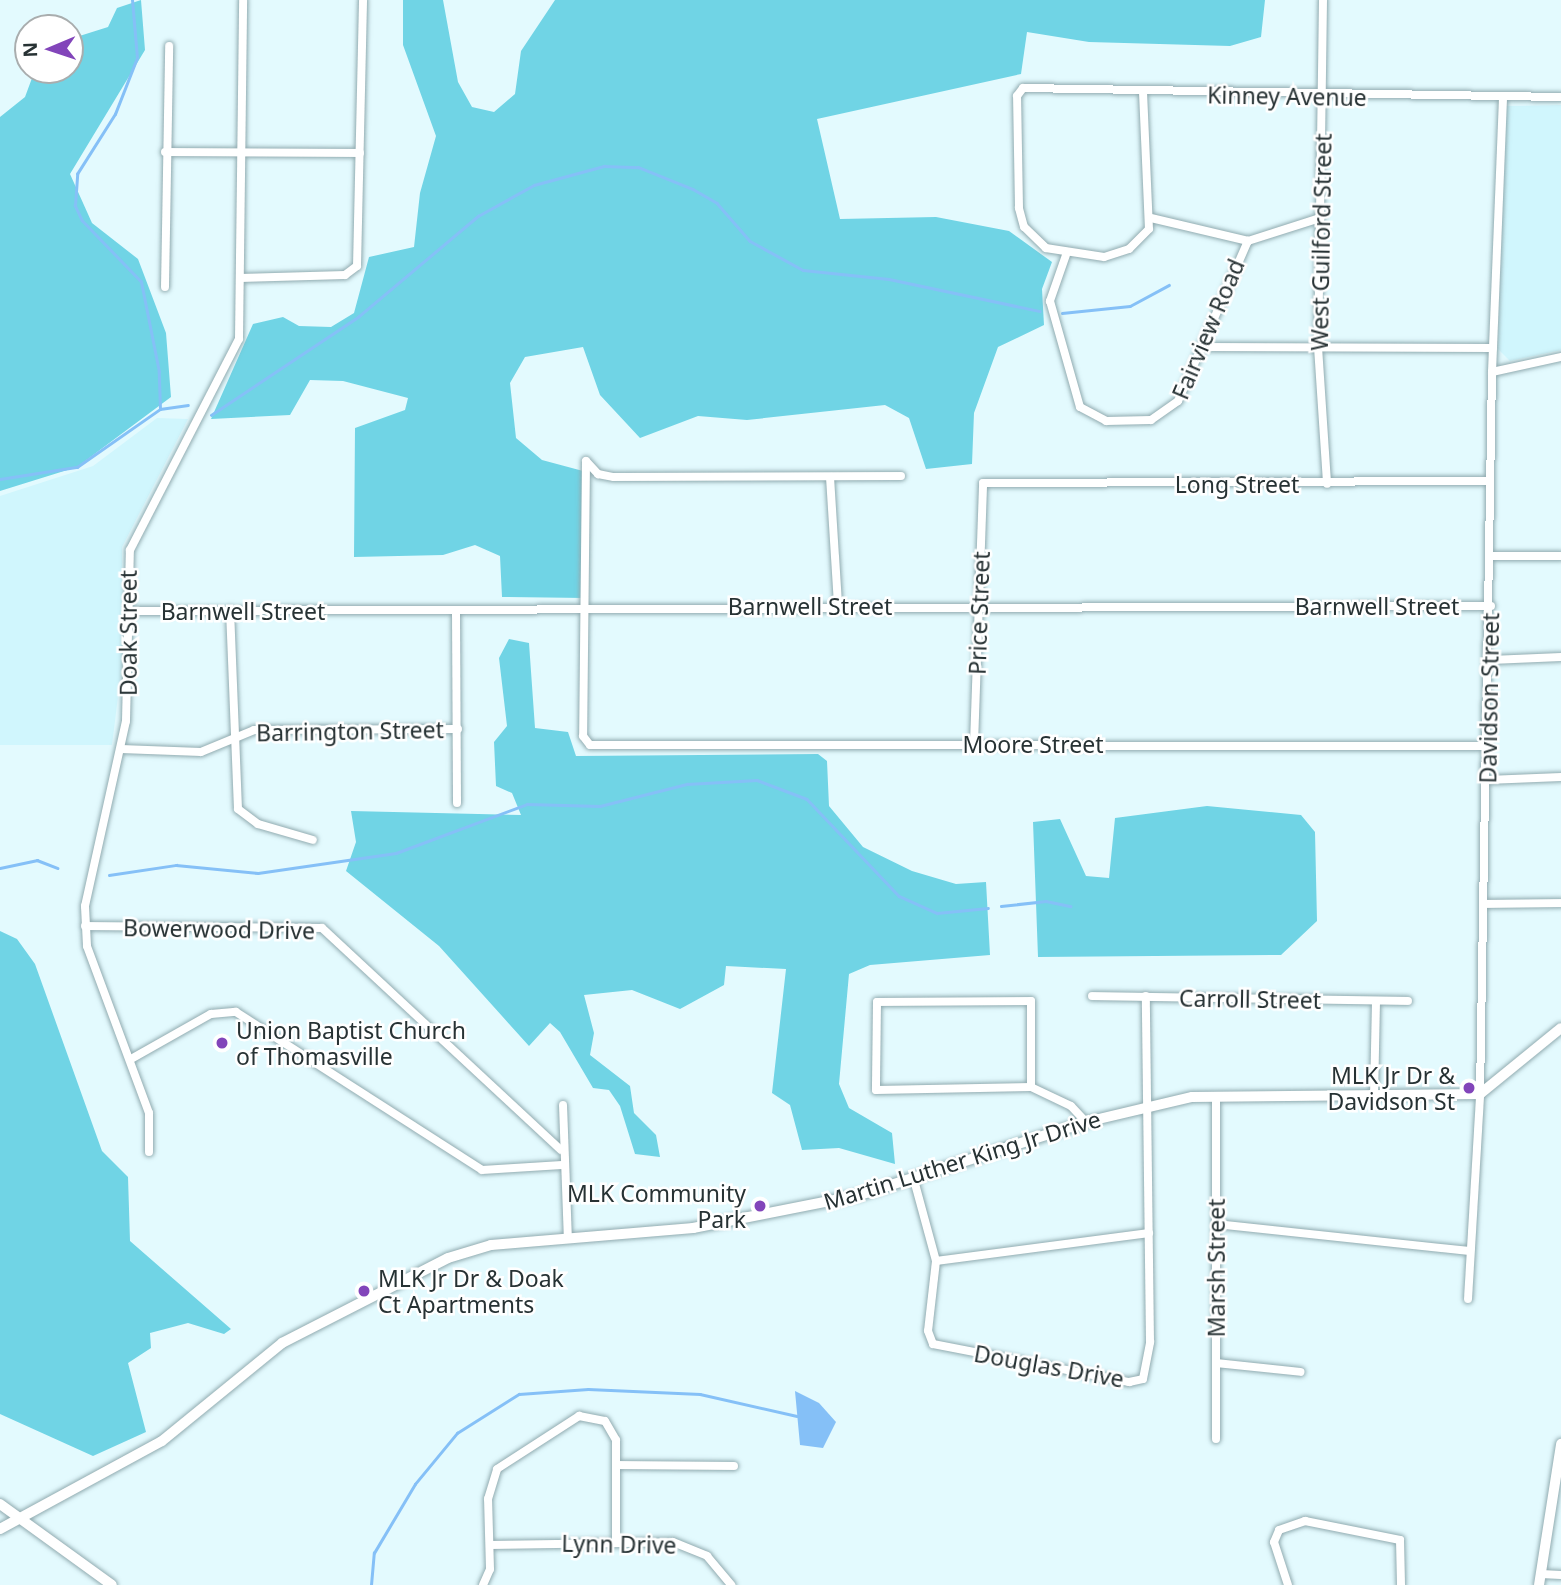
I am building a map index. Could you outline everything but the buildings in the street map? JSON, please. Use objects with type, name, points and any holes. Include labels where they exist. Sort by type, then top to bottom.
[{"type":"main road","points":[[1540,1579],[1557,1500],[1561,1444]]},
{"type":"street","name":"Doak Street","points":[[149,1152],[149,1113],[85,926],[87,892],[121,748],[131,678],[127,566],[135,533],[235,350],[240,278],[243,0]]},
{"type":"street","points":[[240,278],[345,275],[357,266],[363,0]]},
{"type":"street","name":"West Guilford Street","points":[[1323,0],[1318,347],[1327,484]]},
{"type":"street","points":[[165,287],[165,152],[169,46]]},
{"type":"street","name":"Kinney Avenue","points":[[1066,256],[1033,238],[1021,218],[1017,96],[1033,88],[1323,98],[1561,97]]},
{"type":"street","points":[[1066,256],[1104,257],[1129,249],[1142,240],[1151,218],[1141,169],[1143,92]]},
{"type":"street","name":"Davidson Street","points":[[1468,1299],[1480,1094],[1491,660],[1492,372],[1503,97]]},
{"type":"street","points":[[165,152],[360,153]]},
{"type":"street","points":[[1151,218],[1248,241],[1320,218]]},
{"type":"street","name":"Fairview Road","points":[[1066,256],[1051,313],[1072,364],[1076,400],[1089,416],[1117,422],[1164,416],[1178,401],[1248,241]]},
{"type":"street","points":[[1200,347],[1493,348]]},
{"type":"street","points":[[1492,372],[1561,357]]},
{"type":"street","points":[[586,609],[586,461],[604,476],[901,476]]},
{"type":"street","points":[[830,477],[838,605]]},
{"type":"street","name":"Long Street","points":[[983,483],[1327,484],[1490,481]]},
{"type":"street","name":"Price Street","points":[[974,744],[983,483]]},
{"type":"street","points":[[1491,556],[1561,556]]},
{"type":"street","name":"Barnwell Street","points":[[129,611],[456,611],[838,605],[1491,606]]},
{"type":"street","name":"Moore Street","points":[[586,609],[583,736],[598,747],[974,744],[1488,746]]},
{"type":"street","points":[[230,610],[234,738],[243,816],[313,840]]},
{"type":"street","points":[[456,611],[457,803]]},
{"type":"street","points":[[1491,660],[1561,657]]},
{"type":"street","name":"Barrington Street","points":[[121,748],[201,752],[254,730],[458,729]]},
{"type":"street","points":[[1487,780],[1561,777]]},
{"type":"street","points":[[1484,904],[1561,903]]},
{"type":"street","name":"Bowerwood Drive","points":[[85,926],[309,928],[336,935],[561,1150]]},
{"type":"street","name":"Carroll Street","points":[[1092,996],[1408,1001]]},
{"type":"street","name":"Douglas Drive","points":[[914,1180],[936,1261],[928,1331],[933,1344],[1137,1382],[1150,1366],[1144,1106],[1146,996]]},
{"type":"street","points":[[1031,1087],[1031,1000],[877,1002],[876,1090],[1031,1087],[1071,1106],[1086,1122]]},
{"type":"street","points":[[1374,1097],[1376,1001]]},
{"type":"street","points":[[131,1059],[211,1014],[236,1012],[482,1170],[562,1165]]},
{"type":"street","points":[[1480,1094],[1561,1028]]},
{"type":"street","name":"Martin Luther King Jr Drive","points":[[0,1529],[20,1514],[162,1441],[282,1343],[398,1282],[491,1245],[693,1228],[914,1180],[1086,1122],[1144,1106],[1216,1096],[1374,1097],[1480,1094]]},
{"type":"street","name":"Marsh Street","points":[[1216,1096],[1216,1439]]},
{"type":"street","points":[[563,1105],[561,1150],[568,1239]]},
{"type":"street","points":[[1216,1224],[1470,1251]]},
{"type":"street","points":[[936,1261],[1149,1233]]},
{"type":"street","points":[[1216,1363],[1301,1371]]},
{"type":"street","points":[[482,1585],[490,1545],[492,1481],[518,1452],[589,1414],[611,1429],[617,1465],[616,1541]]},
{"type":"street","points":[[617,1465],[734,1466]]},
{"type":"street","points":[[0,1504],[20,1514],[112,1585]]},
{"type":"street","points":[[1288,1585],[1274,1542],[1279,1530],[1305,1521],[1400,1540],[1401,1585]]},
{"type":"street","name":"Lynn Drive","points":[[490,1545],[616,1541],[692,1546],[731,1585]]},
{"type":"street","points":[[1540,1579],[1561,1575]]},
{"type":"shaded area","points":[[141,0],[145,50],[70,174],[92,223],[138,259],[166,333],[171,397],[77,467],[0,491],[0,117],[25,97],[30,84],[84,84],[84,35],[108,27],[117,8]]},
{"type":"shaded area","points":[[403,0],[443,0],[458,82],[472,107],[494,112],[515,94],[521,51],[555,0],[1265,0],[1261,37],[1230,46],[1089,42],[1027,32],[1021,74],[817,119],[840,219],[936,217],[1009,231],[1052,262],[1042,289],[1044,325],[998,347],[974,413],[972,464],[926,469],[909,418],[885,405],[747,420],[698,416],[640,438],[600,395],[583,347],[525,357],[510,383],[516,438],[542,460],[583,471],[585,598],[502,597],[500,556],[475,545],[443,555],[354,557],[355,428],[405,410],[408,398],[343,381],[310,380],[290,415],[211,419],[253,324],[283,317],[299,326],[331,327],[354,313],[369,257],[414,247],[420,193],[436,136],[403,45]]},
{"type":"shaded area","points":[[1561,105],[1561,350],[1510,361],[1498,349],[1506,106]]},
{"type":"shaded area","points":[[157,418],[188,419],[122,547],[123,656],[112,745],[0,745],[0,496],[93,466]]},
{"type":"shaded area","points":[[509,639],[529,643],[535,728],[568,732],[576,756],[818,754],[827,761],[829,806],[863,847],[912,871],[956,884],[986,882],[990,955],[870,965],[849,974],[839,1084],[849,1108],[892,1133],[895,1164],[839,1148],[802,1150],[790,1105],[772,1093],[786,969],[726,966],[724,985],[680,1009],[632,990],[584,995],[594,1033],[590,1055],[630,1086],[634,1113],[656,1135],[660,1157],[635,1154],[620,1106],[609,1090],[593,1088],[560,1032],[550,1023],[529,1046],[439,946],[346,871],[356,842],[351,811],[521,815],[512,793],[496,786],[494,742],[507,726],[499,658]]},
{"type":"shaded area","points":[[1207,806],[1301,815],[1315,832],[1317,921],[1281,955],[1038,957],[1033,822],[1060,819],[1086,876],[1109,878],[1115,818]]},
{"type":"shaded area","points":[[0,931],[17,939],[35,964],[102,1151],[128,1177],[130,1241],[231,1329],[224,1334],[188,1323],[150,1333],[151,1348],[128,1363],[146,1432],[93,1456],[0,1414]]},
{"type":"shaded area","points":[[795,1391],[819,1403],[836,1422],[823,1448],[800,1445]]},
{"type":"waterway","points":[[0,479],[77,467],[160,409],[159,372],[141,282],[82,221],[75,206],[77,174],[115,114],[137,58],[132,0]]},
{"type":"waterway","points":[[211,415],[358,317],[478,216],[534,185],[604,166],[638,167],[693,189],[717,203],[750,241],[803,270],[889,279],[1040,311]]},
{"type":"waterway","points":[[1062,313],[1130,306],[1169,285]]},
{"type":"waterway","points":[[160,409],[188,405]]},
{"type":"waterway","points":[[109,875],[176,865],[258,873],[396,853],[527,804],[600,806],[687,784],[757,780],[807,799],[899,896],[937,913],[988,908]]},
{"type":"waterway","points":[[0,868],[37,860],[58,868]]},
{"type":"waterway","points":[[1001,906],[1046,901],[1070,906]]},
{"type":"waterway","points":[[371,1585],[374,1553],[415,1484],[457,1433],[519,1394],[588,1389],[700,1394],[797,1416]]},
{"type":"place","name":"Union Baptist Church of Thomasville","points":[[222,1043]]},
{"type":"place","name":"MLK Jr Dr & Davidson St","points":[[1469,1088]]},
{"type":"place","name":"MLK Community Park","points":[[760,1206]]},
{"type":"place","name":"MLK Jr Dr & Doak Ct Apartments","points":[[364,1291]]}]
